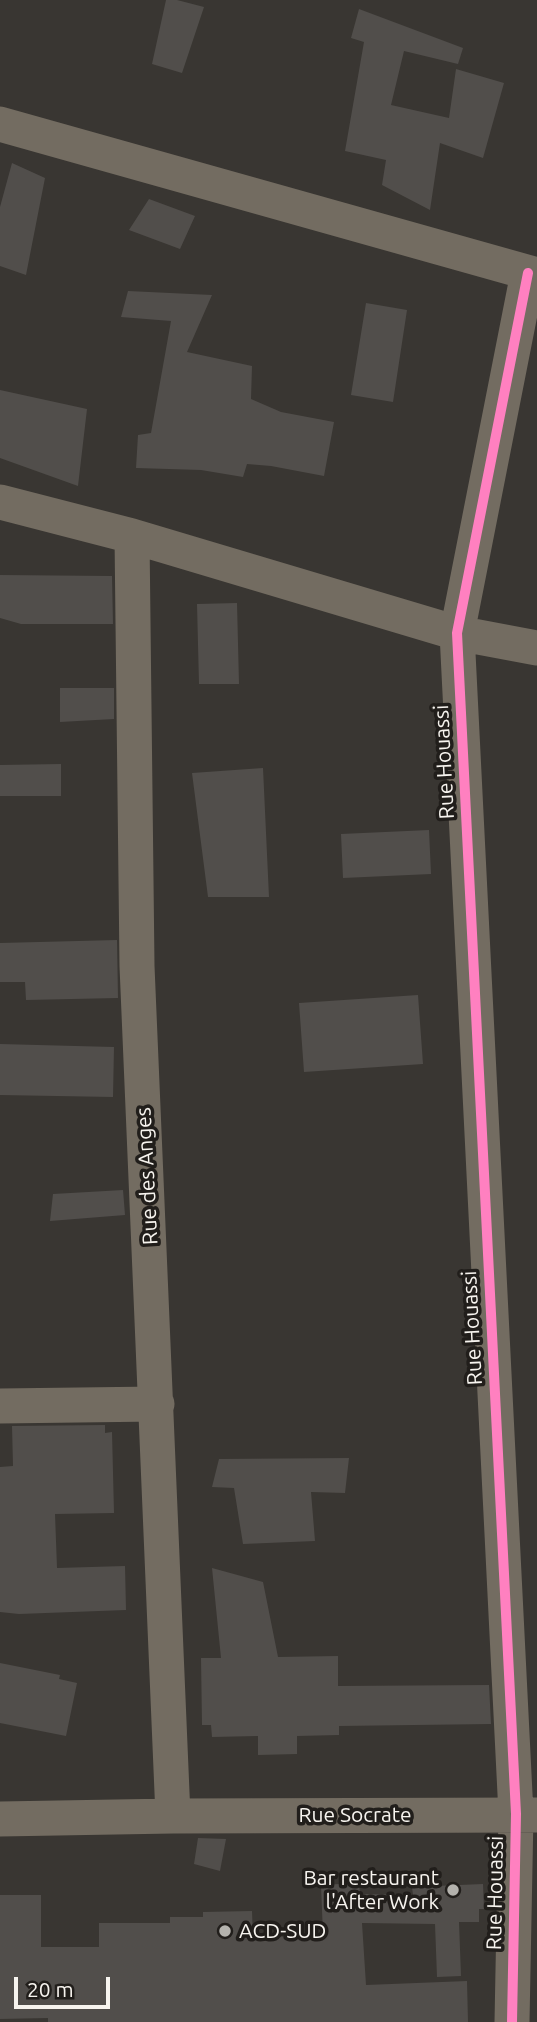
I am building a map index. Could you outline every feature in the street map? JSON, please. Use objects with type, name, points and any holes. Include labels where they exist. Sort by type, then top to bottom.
[{"type":"street","points":[[0,124],[532,274]]},
{"type":"street","name":"Rue Houassi","points":[[512,2022],[526,1814],[457,633],[532,274]]},
{"type":"street","points":[[0,502],[132,536],[457,633],[537,648]]},
{"type":"street","name":"Rue des Anges","points":[[132,536],[138,966],[173,1816]]},
{"type":"street","points":[[0,1405],[157,1404]]},
{"type":"street","name":"Rue Socrate","points":[[0,1819],[526,1814]]},
{"type":"building","points":[[166,0],[204,7],[182,73],[152,64]]},
{"type":"building","points":[[359,9],[463,48],[458,64],[404,51],[391,105],[449,118],[456,69],[504,83],[483,158],[440,143],[430,210],[382,185],[386,160],[345,151],[364,42],[351,38]]},
{"type":"building","points":[[12,163],[45,178],[26,275],[0,266],[0,207]]},
{"type":"building","points":[[149,199],[195,216],[180,249],[129,230]]},
{"type":"building","points":[[128,291],[212,295],[187,352],[252,366],[251,399],[281,412],[334,422],[324,476],[247,464],[243,477],[201,470],[136,468],[138,435],[151,433],[171,321],[121,317]]},
{"type":"building","points":[[366,303],[407,310],[393,402],[351,395]]},
{"type":"building","points":[[0,390],[87,409],[78,486],[0,458]]},
{"type":"building","points":[[0,575],[112,576],[113,624],[21,624],[0,618]]},
{"type":"building","points":[[237,603],[239,684],[199,684],[197,604]]},
{"type":"building","points":[[60,688],[114,688],[114,719],[60,722]]},
{"type":"building","points":[[61,764],[61,796],[0,796],[0,765]]},
{"type":"building","points":[[263,768],[269,897],[208,897],[192,773]]},
{"type":"building","points":[[429,830],[431,874],[343,878],[341,834]]},
{"type":"building","points":[[117,940],[118,998],[26,1000],[25,982],[0,982],[0,943]]},
{"type":"building","points":[[418,995],[423,1064],[304,1072],[299,1003]]},
{"type":"building","points":[[0,1044],[114,1047],[113,1097],[0,1095]]},
{"type":"building","points":[[123,1190],[125,1215],[50,1221],[53,1194]]},
{"type":"building","points":[[105,1425],[105,1433],[112,1432],[114,1513],[55,1514],[57,1568],[125,1566],[126,1610],[19,1614],[0,1612],[0,1467],[13,1466],[12,1426]]},
{"type":"building","points":[[349,1458],[345,1493],[311,1492],[315,1541],[243,1544],[234,1488],[212,1487],[219,1459]]},
{"type":"building","points":[[212,1568],[263,1582],[278,1657],[338,1656],[338,1686],[489,1685],[491,1724],[339,1726],[339,1735],[297,1736],[297,1754],[258,1755],[258,1736],[212,1737],[211,1725],[202,1725],[201,1658],[221,1658]]},
{"type":"building","points":[[0,1663],[60,1675],[59,1679],[77,1683],[66,1736],[0,1723]]},
{"type":"building","points":[[198,1838],[226,1839],[220,1871],[194,1864]]},
{"type":"building","points":[[359,1883],[360,1894],[413,1895],[412,1887],[483,1884],[484,1909],[479,1909],[479,1922],[459,1922],[461,1976],[437,1977],[435,1924],[362,1923],[366,1985],[467,1981],[468,2022],[48,2022],[48,2018],[0,2019],[0,1895],[41,1895],[41,1947],[99,1947],[99,1923],[170,1923],[170,1917],[203,1917],[203,1912],[252,1911],[253,1938],[323,1935],[321,1885]]},
{"type":"cycle path","points":[[512,2022],[516,1814],[457,633],[528,273]]},
{"type":"place","name":"Bar restaurant l'After Work","points":[[453,1890]]},
{"type":"place","name":"ACD-SUD","points":[[225,1931]]}]
